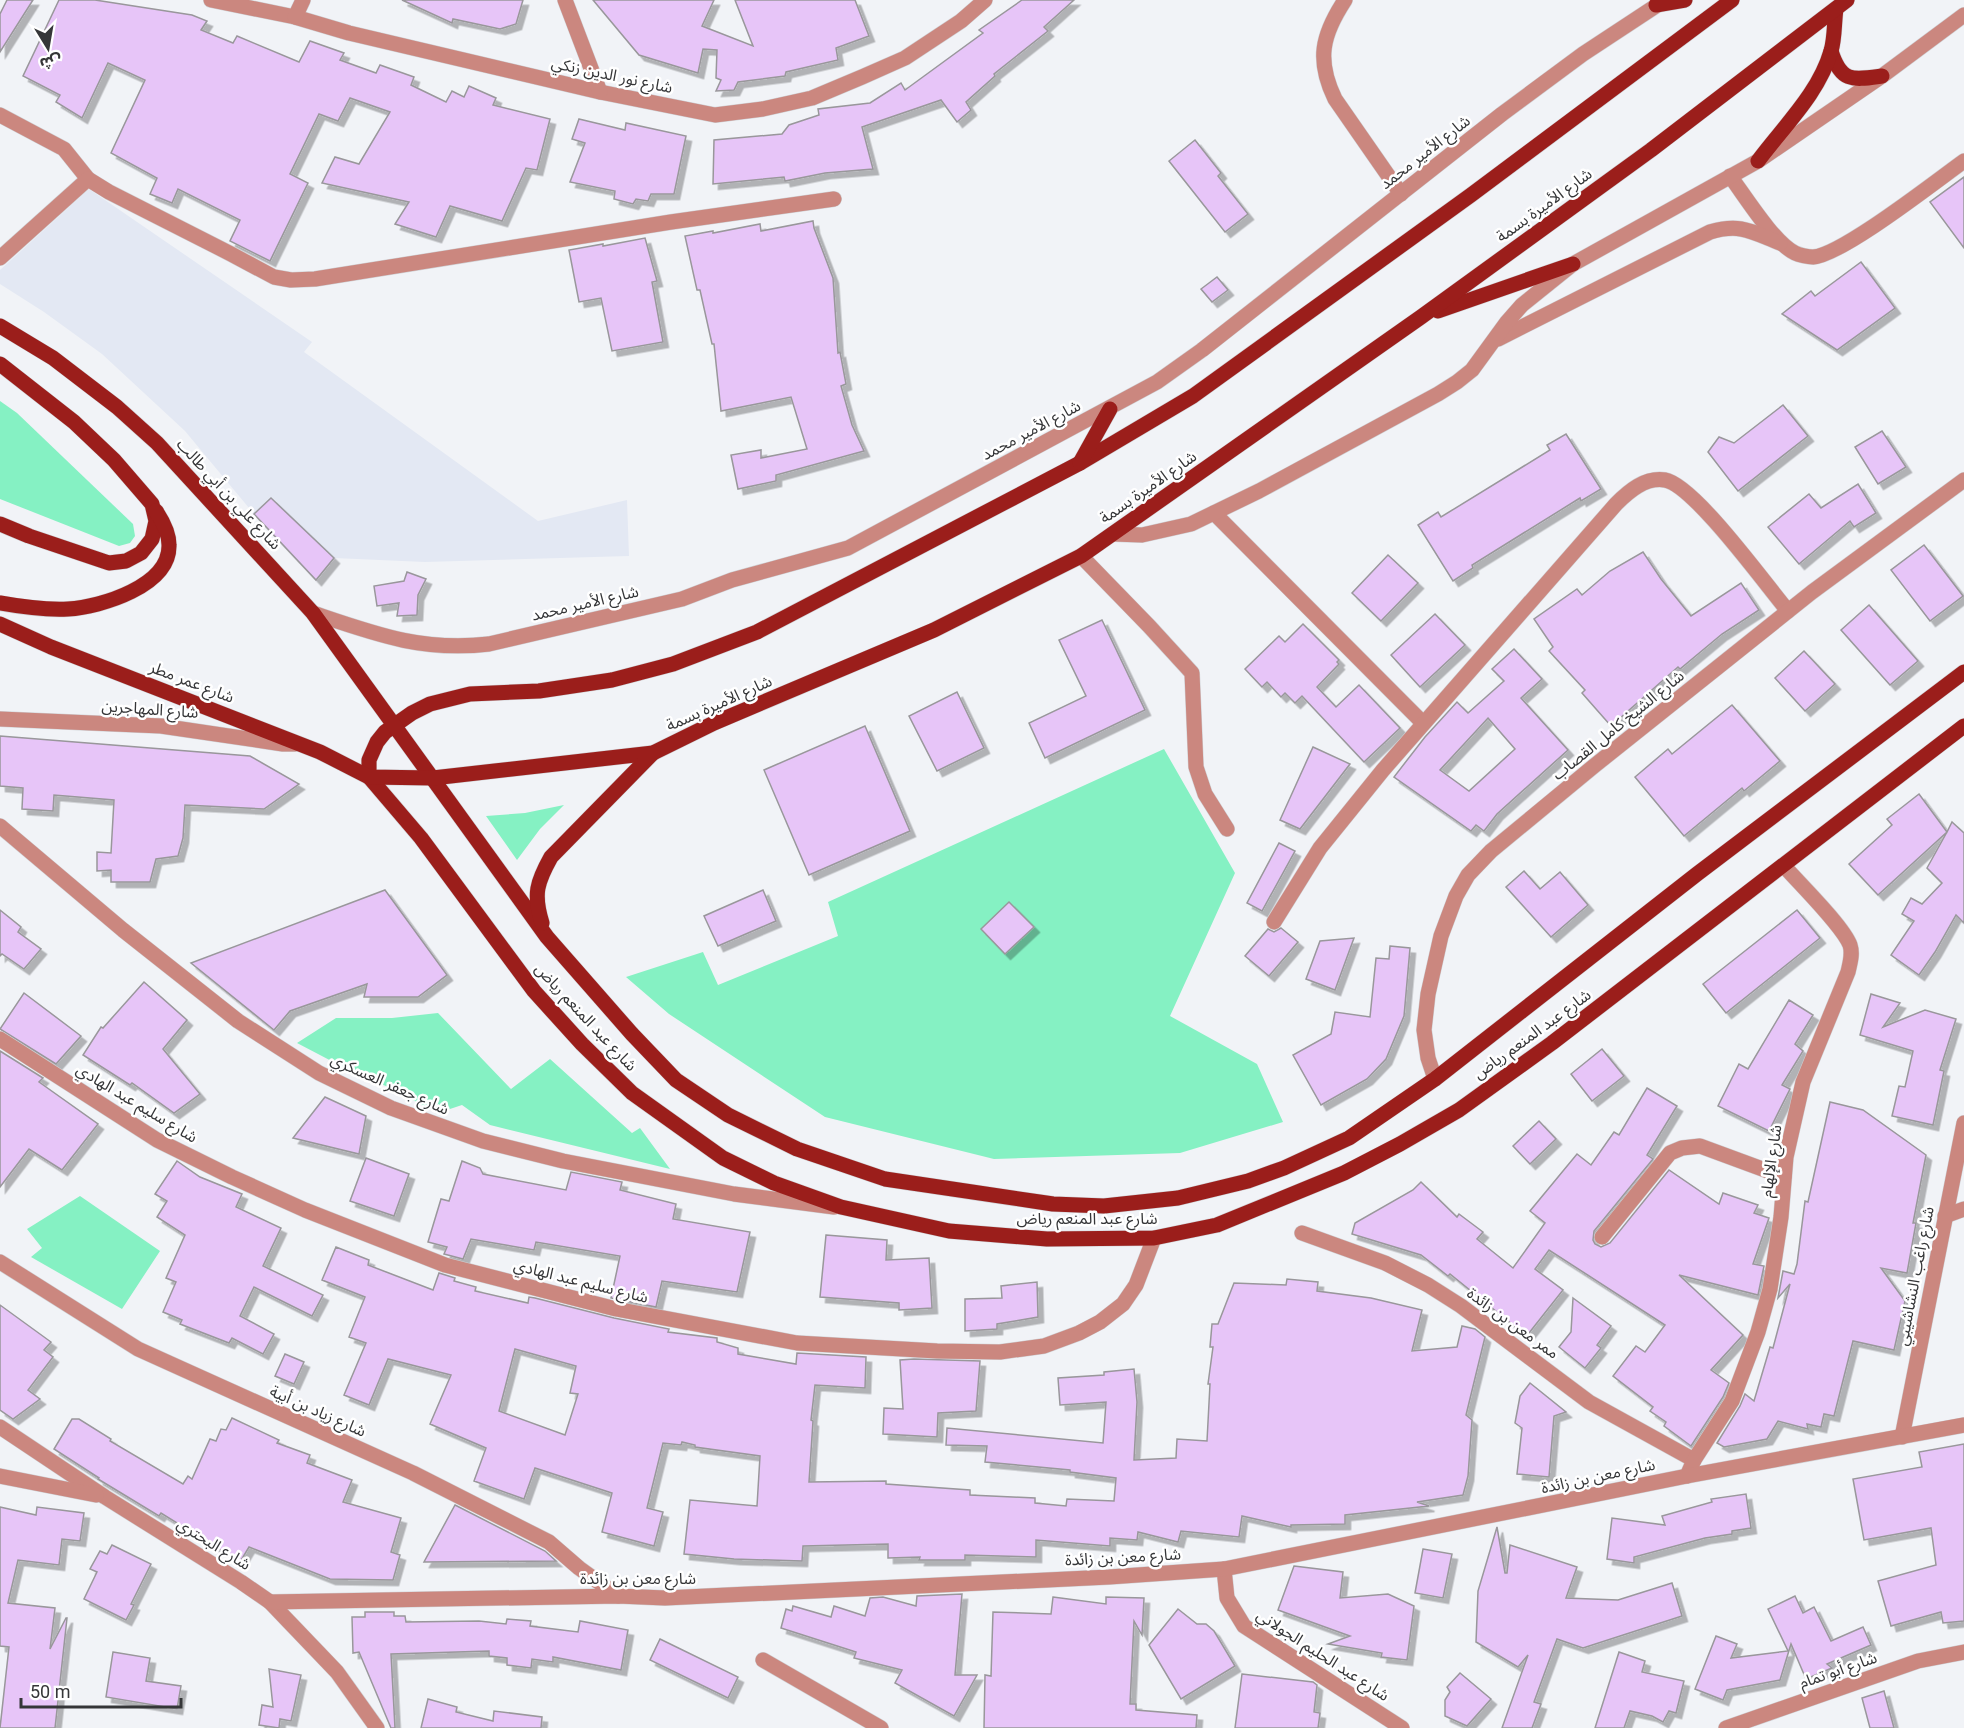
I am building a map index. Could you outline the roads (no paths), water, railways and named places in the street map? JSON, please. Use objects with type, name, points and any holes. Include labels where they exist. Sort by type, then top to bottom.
[{"type":"main road","points":[[1660,3],[1685,0]]},
{"type":"main road","points":[[369,777],[369,760],[377,742],[394,725],[430,704],[470,694],[539,691],[612,680],[673,664],[757,632],[1080,464],[1193,396],[1471,195],[1732,0]]},
{"type":"main road","points":[[1758,160],[1800,109],[1816,85],[1831,51],[1842,4]]},
{"type":"main road","name":"شارع الأميرة بسمة","points":[[369,777],[433,778],[653,753],[704,727],[934,630],[1081,556],[1421,317],[1651,150],[1842,4]]},
{"type":"main road","points":[[1831,51],[1839,71],[1846,76],[1857,80],[1882,76]]},
{"type":"main road","points":[[1421,317],[1573,264]]},
{"type":"main road","name":"شارع علي بن أبي طالب","points":[[0,326],[53,358],[117,407],[157,442],[313,613],[394,725]]},
{"type":"main road","points":[[0,364],[74,422],[114,460],[152,504],[161,518],[169,545],[167,557],[157,575],[132,591],[107,602],[69,609],[44,609],[0,603]]},
{"type":"main road","points":[[1080,464],[1110,409]]},
{"type":"main road","points":[[0,524],[109,563],[126,561],[141,553],[152,539],[156,521],[152,504]]},
{"type":"main road","name":"شارع عمر مطر","points":[[0,624],[51,647],[320,752],[369,777]]},
{"type":"main road","name":"شارع عبد المنعم رياض","points":[[394,725],[547,937],[632,1034],[676,1080],[728,1115],[797,1149],[885,1179],[960,1192],[1063,1205],[1104,1206],[1178,1198],[1248,1180],[1284,1168],[1349,1138],[1435,1079],[1696,874],[1964,672]]},
{"type":"main road","name":"شارع عبد المنعم رياض","points":[[369,777],[421,838],[534,991],[582,1044],[632,1093],[723,1158],[774,1183],[841,1208],[948,1231],[1047,1239],[1154,1238],[1217,1225],[1344,1173],[1459,1110],[1552,1043],[1964,726]]},
{"type":"main road","points":[[547,937],[538,909],[536,892],[545,867],[551,857],[576,830],[653,753]]},
{"type":"street","name":"شارع نور الدين زنكي","points":[[211,0],[295,17],[349,33],[600,92],[715,115],[763,109],[813,98],[905,58],[961,21],[985,0]]},
{"type":"street","points":[[295,17],[303,0]]},
{"type":"street","points":[[565,0],[600,92]]},
{"type":"street","points":[[1345,0],[1326,34],[1323,51],[1328,84],[1335,99],[1401,194]]},
{"type":"street","name":"شارع الأمير محمد","points":[[313,613],[383,637],[437,647],[465,647],[489,644],[682,599],[732,580],[848,548],[1157,382],[1202,350],[1574,60],[1660,3]]},
{"type":"street","points":[[1113,534],[1142,535],[1191,524],[1438,394],[1472,370],[1522,305],[1573,264],[1758,160],[1882,76],[1964,15]]},
{"type":"street","points":[[0,115],[64,149],[88,179],[109,192],[274,277],[291,280],[315,279],[671,222],[834,199]]},
{"type":"street","points":[[1494,341],[1710,232],[1724,228],[1741,227],[1780,243],[1796,253],[1813,257],[1832,250],[1855,238],[1964,161]]},
{"type":"street","points":[[1730,176],[1780,243]]},
{"type":"street","points":[[0,258],[88,179]]},
{"type":"street","points":[[1274,922],[1320,848],[1422,722],[1616,504],[1639,485],[1653,480],[1672,482],[1693,499],[1788,611]]},
{"type":"street","name":"شارع الشيخ كامل القصاب","points":[[1435,1079],[1428,1058],[1424,1030],[1428,994],[1441,936],[1456,896],[1468,875],[1491,851],[1594,766],[1788,611],[1964,480]]},
{"type":"street","points":[[1214,513],[1422,722]]},
{"type":"street","points":[[1081,556],[1192,673],[1197,767],[1204,794],[1227,829]]},
{"type":"street","name":"شارع المهاجرين","points":[[0,719],[161,726],[283,744],[297,744]]},
{"type":"street","name":"شارع جعفر العسكري","points":[[0,826],[132,938],[238,1021],[319,1073],[391,1108],[483,1141],[563,1161],[734,1194],[841,1208]]},
{"type":"street","name":"شارع الإلهام","points":[[1687,1476],[1694,1460],[1732,1401],[1758,1332],[1771,1279],[1781,1217],[1786,1157],[1803,1082],[1848,972],[1852,956],[1850,944],[1841,930],[1784,866]]},
{"type":"street","name":"شارع سليم عبد الهادي","points":[[0,1039],[157,1140],[232,1178],[305,1210],[445,1265],[616,1309],[797,1343],[1000,1352],[1044,1346],[1079,1334],[1100,1323],[1123,1304],[1136,1285],[1154,1238]]},
{"type":"street","name":"شارع راغب النشاشيبي","points":[[1902,1437],[1964,1123]]},
{"type":"street","points":[[1602,1238],[1670,1153],[1682,1148],[1700,1146],[1784,1177]]},
{"type":"street","points":[[1945,1216],[1964,1209]]},
{"type":"street","name":"ممر معن بن زائدة","points":[[1302,1233],[1385,1263],[1428,1285],[1461,1306],[1589,1402],[1694,1460]]},
{"type":"street","name":"شارع زياد بن أبية","points":[[0,1262],[138,1349],[413,1473],[549,1542],[579,1568],[618,1596]]},
{"type":"street","name":"شارع معن بن زائدة","points":[[270,1602],[618,1596],[677,1598],[1109,1577],[1224,1569],[1687,1476],[1964,1425]]},
{"type":"street","name":"شارع البحتري","points":[[0,1427],[270,1602],[337,1672],[377,1728]]},
{"type":"street","points":[[0,1476],[105,1497]]},
{"type":"street","name":"شارع عبد الحليم الجولاني","points":[[1224,1569],[1227,1598],[1244,1626],[1402,1728]]},
{"type":"street","name":"شارع أبو تمام","points":[[1726,1728],[1918,1661],[1964,1652]]},
{"type":"street","points":[[763,1660],[881,1728]]}]
